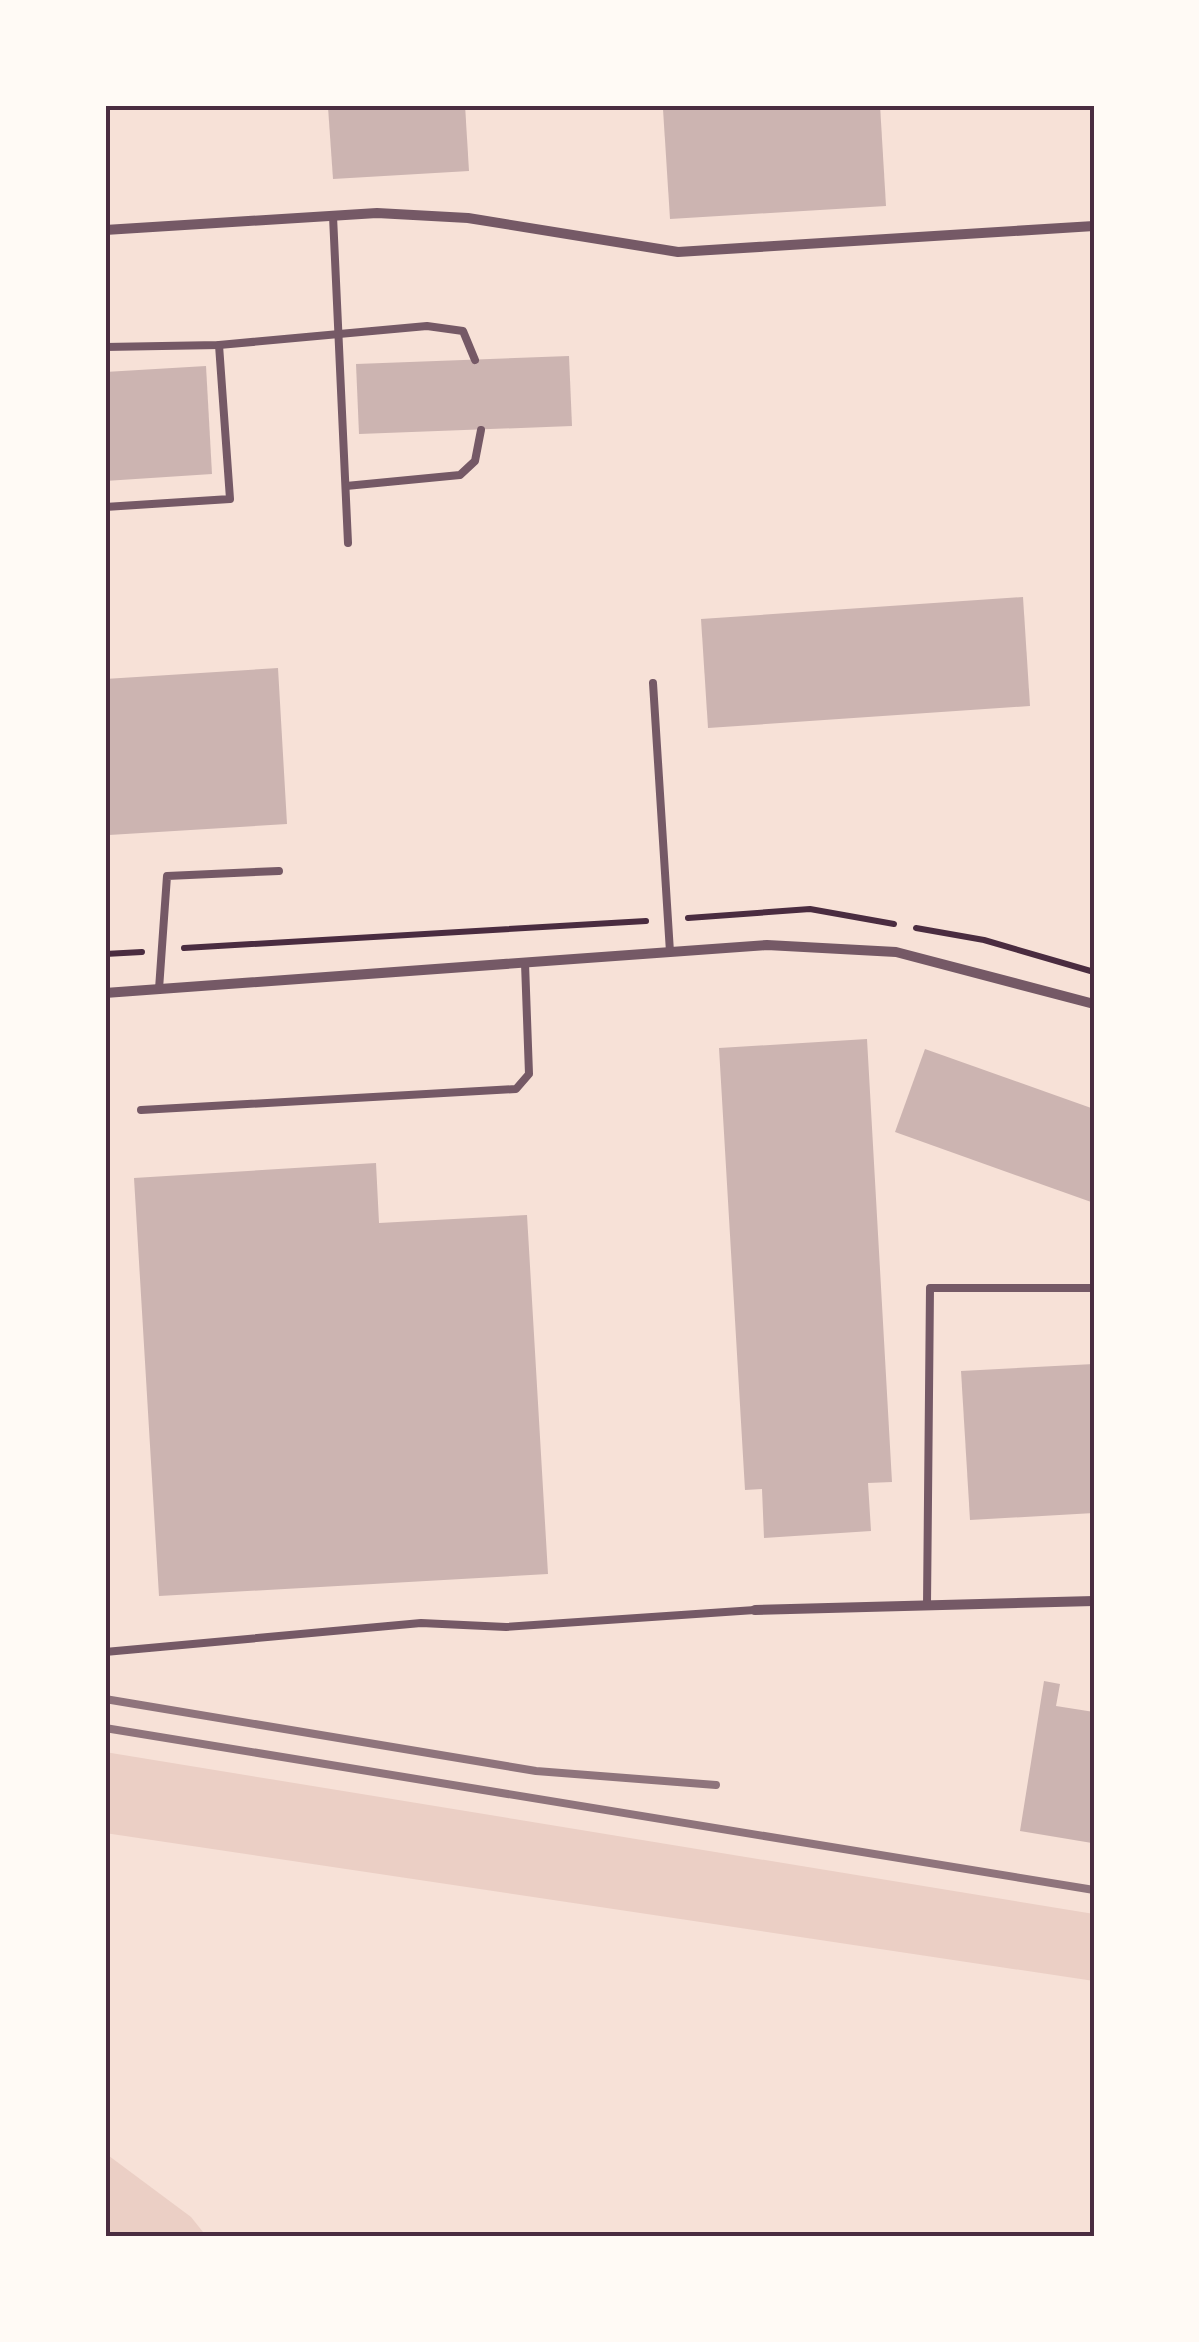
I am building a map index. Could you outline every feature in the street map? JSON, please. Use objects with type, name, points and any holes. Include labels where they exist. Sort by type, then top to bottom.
[{"type":"street","points":[[105,230],[332,216],[468,218],[678,252],[1094,226]]},
{"type":"street","points":[[105,993],[767,945],[896,952],[1094,1004]]},
{"type":"street","points":[[755,1610],[1094,1601]]},
{"type":"lane","points":[[332,216],[341,333],[348,543]]},
{"type":"lane","points":[[105,347],[219,345],[427,326],[463,331],[476,360]]},
{"type":"lane","points":[[105,507],[230,500],[219,345]]},
{"type":"lane","points":[[346,486],[460,475],[476,460],[482,430]]},
{"type":"lane","points":[[653,684],[670,952]]},
{"type":"lane","points":[[160,989],[168,876],[279,870]]},
{"type":"lane","points":[[141,1110],[516,1089],[529,1074],[525,963]]},
{"type":"lane","points":[[927,1606],[930,1288],[1094,1288]]},
{"type":"lane","points":[[105,1652],[421,1622],[506,1626],[755,1610]]},
{"type":"shaded area","points":[[105,1752],[1094,1914],[1094,1981],[105,1833]]},
{"type":"shaded area","points":[[105,2153],[191,2217],[207,2237],[105,2237]]},
{"type":"building","points":[[465,105],[469,171],[333,179],[328,107]]},
{"type":"building","points":[[698,105],[880,105],[886,206],[670,219],[663,109]]},
{"type":"building","points":[[569,356],[572,426],[359,434],[356,364]]},
{"type":"building","points":[[206,366],[212,474],[105,481],[105,372]]},
{"type":"building","points":[[1023,597],[1030,706],[708,728],[701,619]]},
{"type":"building","points":[[278,668],[287,824],[109,835],[110,850],[105,850],[105,679]]},
{"type":"building","points":[[867,1039],[892,1482],[868,1483],[871,1531],[764,1538],[762,1489],[745,1490],[719,1048]]},
{"type":"building","points":[[925,1049],[1094,1109],[1094,1203],[895,1132]]},
{"type":"building","points":[[376,1163],[379,1223],[527,1215],[548,1574],[159,1596],[134,1178]]},
{"type":"building","points":[[1094,1364],[1094,1513],[970,1520],[961,1371]]},
{"type":"building","points":[[1044,1681],[1060,1684],[1056,1706],[1094,1712],[1092,1843],[1020,1831]]},
{"type":"railway","points":[[105,1699],[536,1771],[716,1785]]},
{"type":"railway","points":[[105,1728],[1094,1890]]}]
